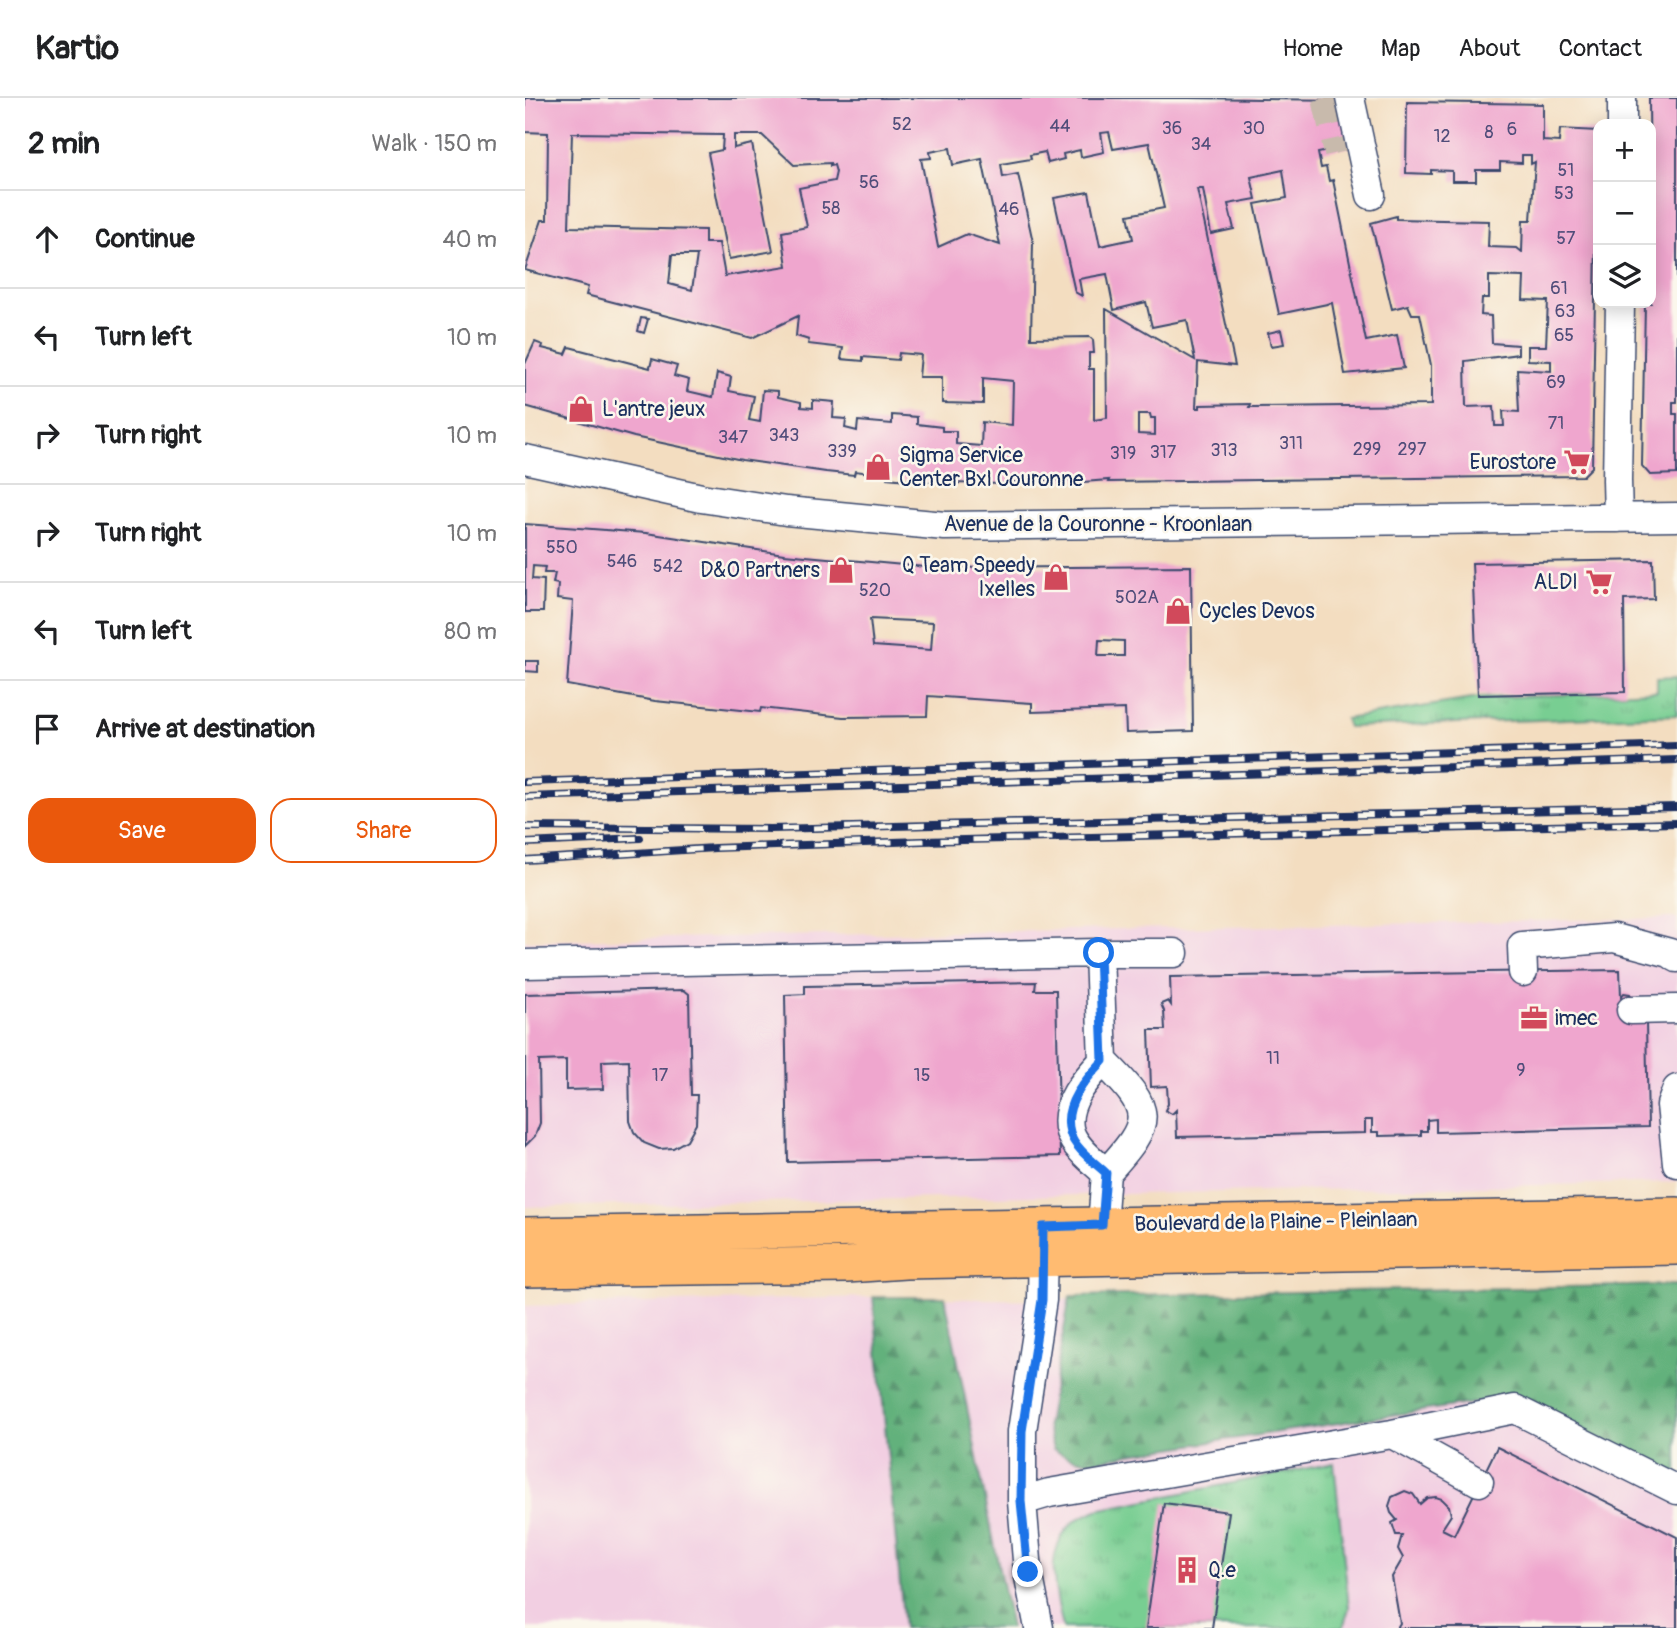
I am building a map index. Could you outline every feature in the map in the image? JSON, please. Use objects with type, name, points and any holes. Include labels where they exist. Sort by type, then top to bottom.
[{"type":"main road","name":"Boulevard de la Plaine - Pleinlaan","points":[[1043,1243],[1102,1225],[1677,1215]]},
{"type":"main road","name":"Boulevard de la Plaine - Pleinlaan","points":[[525,1236],[707,1249],[847,1265],[905,1261],[1043,1243],[1677,1247]]},
{"type":"main road","name":"Boulevard de la Plaine - Pleinlaan","points":[[525,1269],[707,1249]]},
{"type":"street","points":[[1350,98],[1371,195]]},
{"type":"street","points":[[1622,98],[1622,119]]},
{"type":"street","points":[[1618,518],[1616,480],[1620,308]]},
{"type":"street","name":"Avenue de la Couronne - Kroonlaan","points":[[525,459],[701,498],[786,511],[945,526],[1677,517]]},
{"type":"street","points":[[1523,972],[1522,946],[1614,938],[1669,953],[1677,958]]},
{"type":"street","points":[[1099,953],[1103,1061],[1073,1100],[1070,1132],[1076,1143],[1106,1173]]},
{"type":"street","points":[[525,964],[1174,953]]},
{"type":"street","points":[[1631,1010],[1677,1009]]},
{"type":"street","points":[[1102,1225],[1106,1173],[1133,1143],[1142,1115],[1140,1102],[1103,1061]]},
{"type":"street","points":[[1677,1089],[1671,1105],[1677,1163]]},
{"type":"street","points":[[1039,1628],[1028,1572],[1021,1501],[1022,1431],[1042,1300],[1043,1243]]},
{"type":"street","points":[[1021,1501],[1049,1493],[1392,1434],[1515,1409],[1677,1490]]},
{"type":"street","points":[[1392,1434],[1479,1482]]},
{"type":"shaded area","points":[[1677,918],[1677,1182],[525,1207],[525,941]]},
{"type":"shaded area","points":[[1677,1288],[1677,1628],[525,1628],[525,1306],[873,1297],[1042,1300]]},
{"type":"green space","points":[[1677,676],[1677,715],[1348,727],[1345,719],[1478,698],[1657,691],[1657,677]]},
{"type":"green space","points":[[1677,1285],[1677,1474],[1508,1398],[1090,1461],[1072,1458],[1053,1449],[1047,1425],[1070,1296]]},
{"type":"green space","points":[[873,1297],[945,1297],[1011,1628],[904,1628]]},
{"type":"green space","points":[[1334,1463],[1349,1608],[1343,1628],[1063,1628],[1055,1587],[1054,1559],[1063,1534],[1078,1519],[1097,1510]]},
{"type":"building","points":[[525,98],[1344,100],[1354,146],[1318,153],[1321,168],[1326,167],[1329,181],[1333,180],[1366,341],[1397,335],[1404,368],[1345,374],[1332,303],[1279,314],[1255,204],[1287,198],[1283,170],[1251,177],[1256,199],[1228,204],[1234,229],[1211,234],[1203,189],[1197,189],[1235,366],[1198,362],[1196,408],[1200,408],[1200,405],[1250,404],[1249,407],[1431,405],[1431,365],[1420,314],[1412,314],[1408,305],[1392,309],[1371,223],[1396,216],[1396,219],[1489,221],[1488,247],[1517,248],[1522,252],[1523,220],[1531,220],[1535,162],[1531,164],[1531,155],[1522,155],[1522,163],[1500,162],[1500,170],[1476,170],[1476,181],[1452,181],[1452,171],[1406,173],[1407,102],[1543,104],[1543,141],[1559,142],[1560,129],[1593,131],[1595,308],[1592,467],[1583,476],[1108,482],[1109,480],[1084,482],[1084,479],[1014,484],[940,483],[887,478],[887,475],[855,471],[854,475],[826,472],[742,460],[634,437],[525,406],[525,364],[535,342],[543,345],[542,348],[566,354],[569,347],[650,368],[652,359],[677,366],[674,376],[689,380],[687,391],[713,397],[717,373],[731,377],[729,391],[754,396],[749,420],[760,422],[763,390],[778,391],[778,397],[801,402],[801,407],[813,408],[813,400],[834,402],[833,418],[846,419],[845,428],[857,431],[858,421],[892,424],[892,415],[917,417],[917,424],[942,427],[942,431],[956,431],[956,444],[981,446],[982,422],[1012,425],[1013,381],[983,378],[983,404],[942,403],[942,377],[919,377],[921,355],[899,353],[898,360],[863,357],[863,361],[841,359],[843,348],[808,344],[809,340],[796,336],[798,316],[752,338],[586,295],[588,287],[525,270],[542,220],[547,220],[548,133],[525,132]],"holes":[[[1109,132],[1113,149],[1149,143],[1164,208],[1128,215],[1133,239],[1100,246],[1089,192],[1054,198],[1075,292],[1082,296],[1079,279],[1107,274],[1114,310],[1146,302],[1152,327],[1187,320],[1195,360],[1106,309],[1107,418],[1094,420],[1094,369],[1089,369],[1089,353],[1094,353],[1093,340],[1090,337],[1031,338],[1033,242],[1018,174],[1003,177],[1001,164],[1031,159],[1030,155],[1045,152],[1048,163],[1064,159],[1063,154],[1080,150],[1081,157],[1104,152],[1101,133]],[[572,133],[723,135],[722,150],[708,153],[729,259],[773,251],[752,144],[734,148],[734,135],[762,135],[794,165],[830,163],[830,166],[834,165],[836,172],[834,181],[799,188],[807,227],[782,232],[787,266],[725,276],[719,243],[705,243],[705,230],[569,227]],[[950,148],[953,165],[982,159],[1000,245],[967,234],[938,247],[921,159],[931,158],[930,152]],[[672,255],[697,255],[692,290],[669,284]],[[1489,276],[1524,277],[1523,300],[1548,301],[1546,346],[1528,346],[1528,360],[1551,361],[1551,371],[1517,369],[1519,412],[1503,411],[1504,426],[1495,426],[1494,406],[1466,407],[1465,361],[1518,354],[1518,345],[1492,343],[1491,316],[1481,315],[1482,298],[1489,298]],[[1138,414],[1150,414],[1151,418],[1155,418],[1155,435],[1138,434]]]},
{"type":"building","points":[[1649,98],[1677,98],[1677,402],[1673,402],[1673,414],[1677,414],[1677,474],[1650,475],[1642,466],[1645,308],[1656,308],[1656,119],[1649,119]]},
{"type":"building","points":[[641,318],[648,319],[644,333],[638,331]]},
{"type":"building","points":[[1281,330],[1284,344],[1271,346],[1268,333]]},
{"type":"building","points":[[525,524],[646,533],[784,554],[936,568],[1191,566],[1193,731],[1126,733],[1125,709],[1032,712],[1032,703],[928,696],[927,716],[843,717],[655,701],[567,685],[573,601],[557,599],[558,584],[553,583],[555,573],[544,573],[545,567],[533,566],[532,579],[544,580],[543,612],[525,612]],"holes":[[[870,619],[933,622],[931,650],[873,646]],[[1099,640],[1124,641],[1124,656],[1098,656]]]},
{"type":"building","points":[[1653,560],[1654,599],[1624,600],[1625,692],[1478,695],[1472,563]]},
{"type":"building","points":[[525,661],[538,661],[538,672],[525,671]]},
{"type":"building","points":[[1620,970],[1621,997],[1624,993],[1630,994],[1646,1021],[1648,1127],[1436,1132],[1436,1119],[1427,1120],[1427,1131],[1421,1131],[1421,1135],[1379,1136],[1379,1132],[1372,1132],[1372,1120],[1365,1120],[1365,1133],[1177,1137],[1176,1110],[1172,1114],[1165,1110],[1168,1104],[1167,1086],[1151,1087],[1149,1030],[1165,1030],[1161,1004],[1168,1001],[1171,1005],[1170,977]]},
{"type":"building","points":[[1036,982],[1035,990],[1056,990],[1060,1156],[788,1162],[785,995],[805,994],[805,986]]},
{"type":"building","points":[[684,990],[689,994],[691,1095],[697,1095],[696,1124],[687,1140],[673,1148],[659,1149],[644,1143],[634,1132],[630,1121],[629,1060],[602,1061],[603,1089],[566,1090],[566,1060],[539,1061],[540,1123],[535,1136],[525,1146],[525,994]]},
{"type":"building","points":[[1497,1447],[1677,1537],[1677,1628],[1397,1628],[1400,1623],[1392,1577],[1403,1558],[1398,1549],[1402,1535],[1396,1535],[1392,1523],[1397,1520],[1389,1506],[1392,1497],[1405,1491],[1413,1494],[1420,1504],[1427,1498],[1442,1499],[1449,1506],[1451,1515],[1442,1529],[1454,1535]]},
{"type":"building","name":"Q.e","points":[[1164,1503],[1229,1512],[1212,1628],[1146,1628]]},
{"type":"tunnel","points":[[1326,98],[1338,153]]},
{"type":"railway","points":[[525,782],[1677,745]]},
{"type":"railway","points":[[525,797],[1677,760]]},
{"type":"railway","points":[[525,827],[771,829],[1677,807]]},
{"type":"railway","points":[[525,860],[715,848],[922,841],[1677,823]]},
{"type":"railway","points":[[525,843],[640,838]]},
{"type":"place","name":"L'antre jeux","points":[[581,409]]},
{"type":"place","name":"Eurostore","points":[[1577,462]]},
{"type":"place","name":"Sigma Service Center Bxl Couronne","points":[[878,467]]},
{"type":"place","name":"D&O Partners","points":[[841,570]]},
{"type":"place","name":"Q Team Speedy Ixelles","points":[[1056,577]]},
{"type":"place","name":"ALDI","points":[[1599,582]]},
{"type":"place","name":"Cycles Devos","points":[[1178,611]]},
{"type":"place","name":"imec","points":[[1534,1018]]},
{"type":"place","name":"Q.e","points":[[1187,1570]]},
{"type":"route","points":[[1028,1572],[1021,1501],[1022,1431],[1042,1300],[1043,1227],[1102,1225],[1106,1173],[1076,1143],[1070,1132],[1073,1100],[1103,1061],[1099,953]]}]
